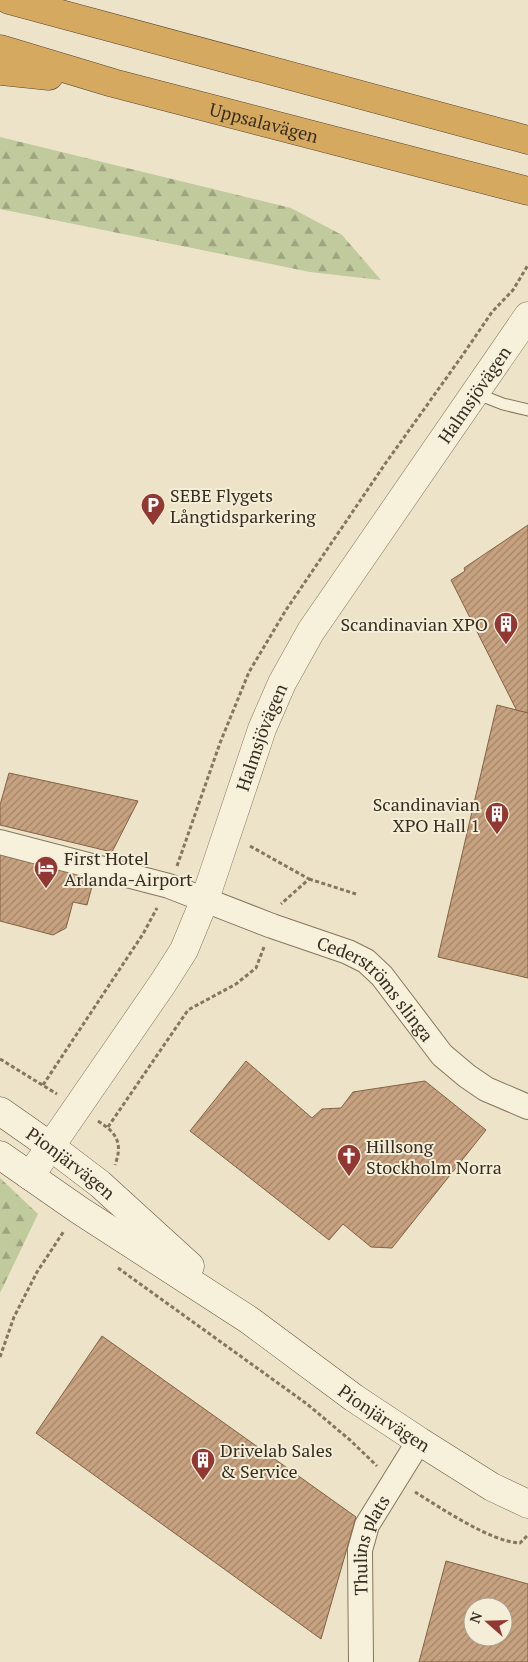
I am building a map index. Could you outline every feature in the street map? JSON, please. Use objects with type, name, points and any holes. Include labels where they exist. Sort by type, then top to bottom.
[{"type":"highway","points":[[9,0],[528,140]]},
{"type":"highway","name":"Uppsalavägen","points":[[0,49],[113,83],[528,191]]},
{"type":"highway","points":[[0,71],[113,83]]},
{"type":"street","name":"Halmsjövägen","points":[[30,1176],[184,950],[205,899],[262,729],[282,683],[311,630],[528,316]]},
{"type":"street","name":"Cederströms slinga","points":[[0,842],[169,886],[272,926],[341,949],[366,961],[382,976],[442,1055],[486,1089],[528,1106]]},
{"type":"street","name":"Pionjärvägen","points":[[0,1111],[100,1184],[249,1320]]},
{"type":"street","name":"Pionjärvägen","points":[[0,1155],[88,1216],[249,1320],[354,1398],[419,1441],[492,1487],[528,1504]]},
{"type":"street","name":"Thulins plats","points":[[361,1662],[360,1550],[367,1525],[419,1441]]},
{"type":"lane","points":[[475,393],[503,404],[528,410]]},
{"type":"path","points":[[244,844],[309,879],[356,894]]},
{"type":"path","points":[[282,902],[309,879]]},
{"type":"path","points":[[108,1127],[188,1010],[236,984],[256,968],[266,944]]},
{"type":"path","points":[[64,1230],[72,1236]]},
{"type":"path","points":[[112,1264],[257,1366],[350,1440],[395,1480],[463,1521],[502,1540],[510,1543],[520,1543],[528,1535]]},
{"type":"green space","points":[[0,137],[291,208],[342,235],[381,280],[310,272],[0,209]]},
{"type":"green space","points":[[0,1178],[38,1214],[0,1293]]},
{"type":"building","name":"Scandinavian XPO","points":[[528,525],[528,713],[517,711],[451,580],[465,571],[464,568]]},
{"type":"building","name":"Scandinavian XPO Hall 1","points":[[497,705],[528,713],[528,978],[438,957]]},
{"type":"building","points":[[9,773],[138,801],[112,852],[0,825],[0,805]]},
{"type":"building","name":"First Hotel Arlanda-Airport","points":[[0,853],[95,875],[87,905],[73,902],[66,928],[53,935],[0,921]]},
{"type":"building","name":"Hillsong Stockholm Norra","points":[[246,1061],[312,1118],[322,1109],[341,1108],[353,1092],[425,1081],[486,1130],[392,1248],[371,1247],[343,1224],[329,1240],[190,1131]]},
{"type":"building","name":"Drivelab Sales & Service","points":[[102,1336],[356,1517],[321,1639],[36,1433]]},
{"type":"building","points":[[446,1561],[528,1584],[528,1662],[419,1662]]},
{"type":"place","name":"SEBE Flygets Långtidsparkering","points":[[153,526]]},
{"type":"place","name":"Scandinavian XPO","points":[[506,645]]},
{"type":"place","name":"Scandinavian XPO Hall 1","points":[[497,835]]},
{"type":"place","name":"First Hotel Arlanda-Airport","points":[[46,889]]},
{"type":"place","name":"Hillsong Stockholm Norra","points":[[349,1177]]},
{"type":"place","name":"Drivelab Sales & Service","points":[[203,1481]]}]
